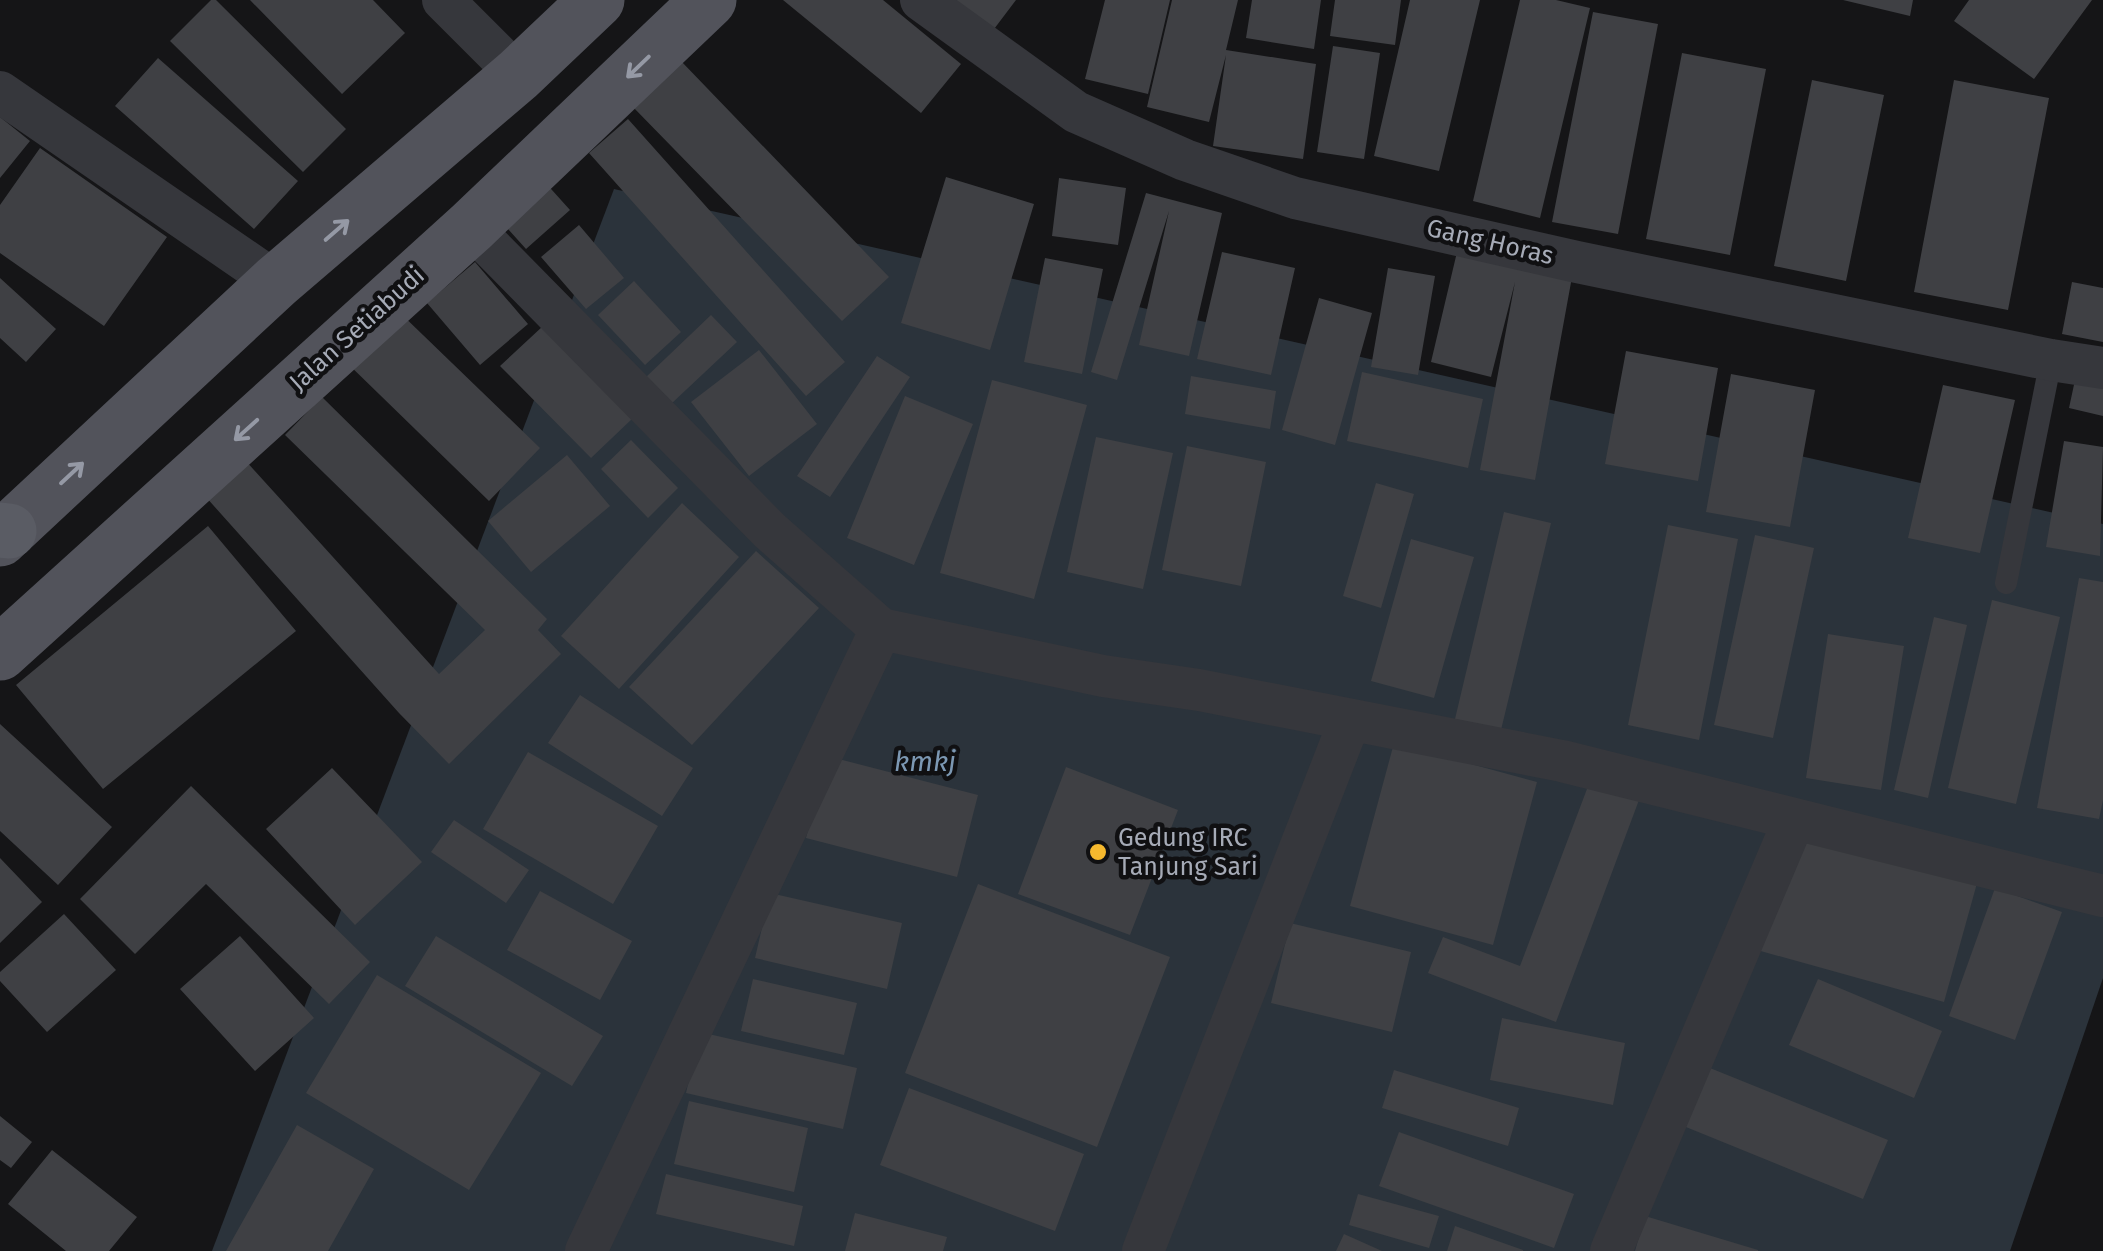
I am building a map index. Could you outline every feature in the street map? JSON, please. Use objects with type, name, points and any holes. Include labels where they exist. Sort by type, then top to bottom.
[{"type":"main road","points":[[3,534],[276,282],[518,75],[597,0]]},
{"type":"main road","name":"Jalan Setiabudi","points":[[0,652],[471,226],[709,0]]},
{"type":"street","points":[[443,0],[518,75]]},
{"type":"street","name":"Gang Horas","points":[[922,0],[1076,112],[1185,160],[1295,198],[1577,262],[2103,368]]},
{"type":"street","points":[[0,92],[276,282]]},
{"type":"street","points":[[471,226],[770,531],[881,629],[1103,676],[1200,690],[1562,761],[2103,896]]},
{"type":"street","points":[[586,1251],[881,629]]},
{"type":"street","points":[[1143,1251],[1350,720]]},
{"type":"street","points":[[1611,1251],[1794,820]]},
{"type":"lane","points":[[2006,582],[2051,360]]},
{"type":"water","name":"kmkj","points":[[614,189],[2103,524],[2103,978],[2010,1251],[212,1251]]},
{"type":"building","points":[[211,0],[216,0],[346,129],[303,172],[170,41]]},
{"type":"building","points":[[250,0],[373,0],[405,33],[342,94]]},
{"type":"building","points":[[783,0],[883,0],[961,64],[921,113]]},
{"type":"building","points":[[931,0],[1016,0],[985,41]]},
{"type":"building","points":[[1105,0],[1170,0],[1148,94],[1085,79]]},
{"type":"building","points":[[1172,0],[1238,0],[1226,50],[1316,64],[1303,159],[1213,146],[1226,55],[1209,122],[1147,107]]},
{"type":"building","points":[[1252,0],[1321,0],[1314,49],[1246,38]]},
{"type":"building","points":[[1335,0],[1401,0],[1395,45],[1330,36]]},
{"type":"building","points":[[1410,0],[1480,0],[1439,171],[1374,156]]},
{"type":"building","points":[[1520,0],[1556,0],[1590,8],[1540,218],[1473,201]]},
{"type":"building","points":[[1843,0],[1913,0],[1910,16]]},
{"type":"building","points":[[1969,0],[2092,0],[2034,79],[1954,21]]},
{"type":"building","points":[[1593,12],[1658,24],[1618,234],[1552,222]]},
{"type":"building","points":[[1333,46],[1380,53],[1364,159],[1317,152]]},
{"type":"building","points":[[1682,53],[1766,69],[1730,255],[1646,239]]},
{"type":"building","points":[[158,58],[298,181],[254,229],[115,106]]},
{"type":"building","points":[[681,61],[889,277],[842,321],[633,107]]},
{"type":"building","points":[[1812,80],[1884,95],[1846,281],[1774,266]]},
{"type":"building","points":[[1954,80],[2049,98],[2008,310],[1914,292]]},
{"type":"building","points":[[0,117],[30,141],[0,178]]},
{"type":"building","points":[[628,119],[845,362],[806,396],[589,153]]},
{"type":"building","points":[[40,148],[167,237],[104,326],[0,253],[0,205]]},
{"type":"building","points":[[946,177],[1034,204],[990,350],[901,323]]},
{"type":"building","points":[[1059,178],[1126,188],[1118,245],[1052,236]]},
{"type":"building","points":[[543,180],[570,210],[526,249],[499,219]]},
{"type":"building","points":[[1146,193],[1222,213],[1189,356],[1139,345],[1169,211],[1117,380],[1091,372]]},
{"type":"building","points":[[579,225],[624,278],[586,309],[541,257]]},
{"type":"building","points":[[1222,252],[1295,268],[1271,375],[1197,359]]},
{"type":"building","points":[[1457,252],[1572,277],[1535,480],[1480,470],[1515,282],[1491,377],[1431,362]]},
{"type":"building","points":[[1045,258],[1103,269],[1082,374],[1024,362]]},
{"type":"building","points":[[475,262],[528,324],[480,365],[427,303]]},
{"type":"building","points":[[1388,268],[1435,276],[1418,375],[1371,367]]},
{"type":"building","points":[[0,278],[56,329],[26,362],[0,338]]},
{"type":"building","points":[[634,281],[681,332],[645,365],[598,315]]},
{"type":"building","points":[[2072,282],[2103,288],[2103,342],[2062,334]]},
{"type":"building","points":[[1319,298],[1372,313],[1335,445],[1282,430]]},
{"type":"building","points":[[394,307],[540,448],[489,501],[343,359]]},
{"type":"building","points":[[711,315],[737,342],[671,404],[645,378]]},
{"type":"building","points":[[543,326],[633,418],[591,458],[500,366]]},
{"type":"building","points":[[759,350],[817,424],[749,476],[691,402]]},
{"type":"building","points":[[1626,351],[1718,368],[1698,481],[1605,464]]},
{"type":"building","points":[[877,356],[910,377],[830,497],[797,476]]},
{"type":"building","points":[[2078,366],[2103,371],[2103,416],[2069,408]]},
{"type":"building","points":[[1362,372],[1483,399],[1468,468],[1347,441]]},
{"type":"building","points":[[1731,374],[1815,390],[1790,527],[1706,512]]},
{"type":"building","points":[[1191,376],[1276,391],[1270,429],[1185,414]]},
{"type":"building","points":[[992,380],[1087,405],[1034,599],[940,573]]},
{"type":"building","points":[[1943,385],[2015,400],[1980,553],[1908,538]]},
{"type":"building","points":[[905,396],[973,424],[914,565],[847,538]]},
{"type":"building","points":[[322,397],[547,619],[538,630],[561,654],[449,764],[205,496],[245,460],[439,674],[485,630],[285,435]]},
{"type":"building","points":[[1096,437],[1173,453],[1143,589],[1067,572]]},
{"type":"building","points":[[631,440],[678,488],[648,518],[601,469]]},
{"type":"building","points":[[2064,441],[2103,447],[2100,556],[2046,547]]},
{"type":"building","points":[[1187,446],[1266,462],[1241,586],[1162,570]]},
{"type":"building","points":[[567,455],[610,506],[531,572],[488,521]]},
{"type":"building","points":[[1376,483],[1414,494],[1381,608],[1343,596]]},
{"type":"building","points":[[682,503],[739,557],[619,689],[561,636]]},
{"type":"building","points":[[1504,512],[1551,523],[1501,730],[1455,719]]},
{"type":"building","points":[[1668,525],[1738,539],[1699,740],[1628,725]]},
{"type":"building","points":[[208,526],[296,631],[103,789],[16,685]]},
{"type":"building","points":[[1755,535],[1814,548],[1773,738],[1714,725]]},
{"type":"building","points":[[1411,539],[1474,557],[1434,698],[1371,681]]},
{"type":"building","points":[[756,551],[819,608],[692,745],[629,687]]},
{"type":"building","points":[[2079,578],[2103,582],[2103,800],[2099,819],[2037,808]]},
{"type":"building","points":[[1992,600],[2060,617],[2016,804],[1948,788]]},
{"type":"building","points":[[1934,617],[1967,625],[1928,798],[1894,790]]},
{"type":"building","points":[[1828,634],[1904,646],[1881,790],[1806,778]]},
{"type":"building","points":[[580,695],[693,768],[662,816],[548,743]]},
{"type":"building","points":[[0,724],[112,827],[58,885],[0,831]]},
{"type":"building","points":[[1394,743],[1537,782],[1493,945],[1350,906]]},
{"type":"building","points":[[528,752],[658,826],[613,904],[483,829]]},
{"type":"building","points":[[827,756],[978,795],[957,877],[806,838]]},
{"type":"building","name":"Gedung IRC Tanjung Sari","points":[[1066,767],[1178,810],[1130,935],[1018,894]]},
{"type":"building","points":[[332,768],[422,862],[355,925],[266,829]]},
{"type":"building","points":[[1590,781],[1639,800],[1556,1022],[1428,973],[1443,937],[1520,966]]},
{"type":"building","points":[[191,786],[370,962],[329,1004],[206,884],[135,954],[80,899]]},
{"type":"building","points":[[454,820],[529,870],[506,903],[431,852]]},
{"type":"building","points":[[1793,824],[1979,876],[1944,1002],[1757,950]]},
{"type":"building","points":[[0,858],[42,902],[0,943]]},
{"type":"building","points":[[978,884],[1170,957],[1097,1147],[905,1073]]},
{"type":"building","points":[[1995,888],[2062,912],[2015,1040],[1949,1016]]},
{"type":"building","points":[[540,891],[632,941],[600,1000],[507,950]]},
{"type":"building","points":[[770,893],[902,923],[887,989],[755,958]]},
{"type":"building","points":[[64,914],[116,970],[47,1032],[0,981],[0,972]]},
{"type":"building","points":[[1290,923],[1411,952],[1392,1032],[1271,1003]]},
{"type":"building","points":[[240,936],[314,1018],[255,1071],[180,989]]},
{"type":"building","points":[[436,936],[603,1036],[572,1086],[405,986]]},
{"type":"building","points":[[377,975],[541,1073],[469,1190],[306,1093]]},
{"type":"building","points":[[753,979],[857,1003],[844,1055],[741,1031]]},
{"type":"building","points":[[1818,979],[1942,1031],[1914,1098],[1789,1045]]},
{"type":"building","points":[[1502,1018],[1625,1043],[1613,1105],[1490,1080]]},
{"type":"building","points":[[700,1032],[857,1068],[843,1129],[686,1093]]},
{"type":"building","points":[[1705,1066],[1888,1140],[1863,1199],[1681,1125]]},
{"type":"building","points":[[1394,1070],[1519,1108],[1508,1146],[1382,1108]]},
{"type":"building","points":[[909,1088],[1084,1154],[1055,1231],[880,1165]]},
{"type":"building","points":[[689,1101],[808,1128],[794,1192],[674,1164]]},
{"type":"building","points":[[0,1116],[32,1142],[11,1168],[0,1160]]},
{"type":"building","points":[[297,1125],[374,1169],[328,1251],[226,1251]]},
{"type":"building","points":[[1399,1132],[1574,1194],[1554,1248],[1379,1186]]},
{"type":"building","points":[[52,1150],[137,1217],[109,1251],[66,1251],[8,1204]]},
{"type":"building","points":[[666,1174],[803,1206],[794,1246],[656,1214]]},
{"type":"building","points":[[1358,1194],[1439,1216],[1429,1248],[1349,1225]]},
{"type":"building","points":[[855,1213],[947,1237],[943,1251],[845,1251]]},
{"type":"building","points":[[1645,1216],[1758,1250],[1758,1251],[1635,1251]]},
{"type":"building","points":[[1455,1226],[1523,1250],[1523,1251],[1447,1251]]},
{"type":"building","points":[[1344,1234],[1382,1251],[1336,1251]]},
{"type":"place","name":"Gedung IRC Tanjung Sari","points":[[1098,852]]}]
